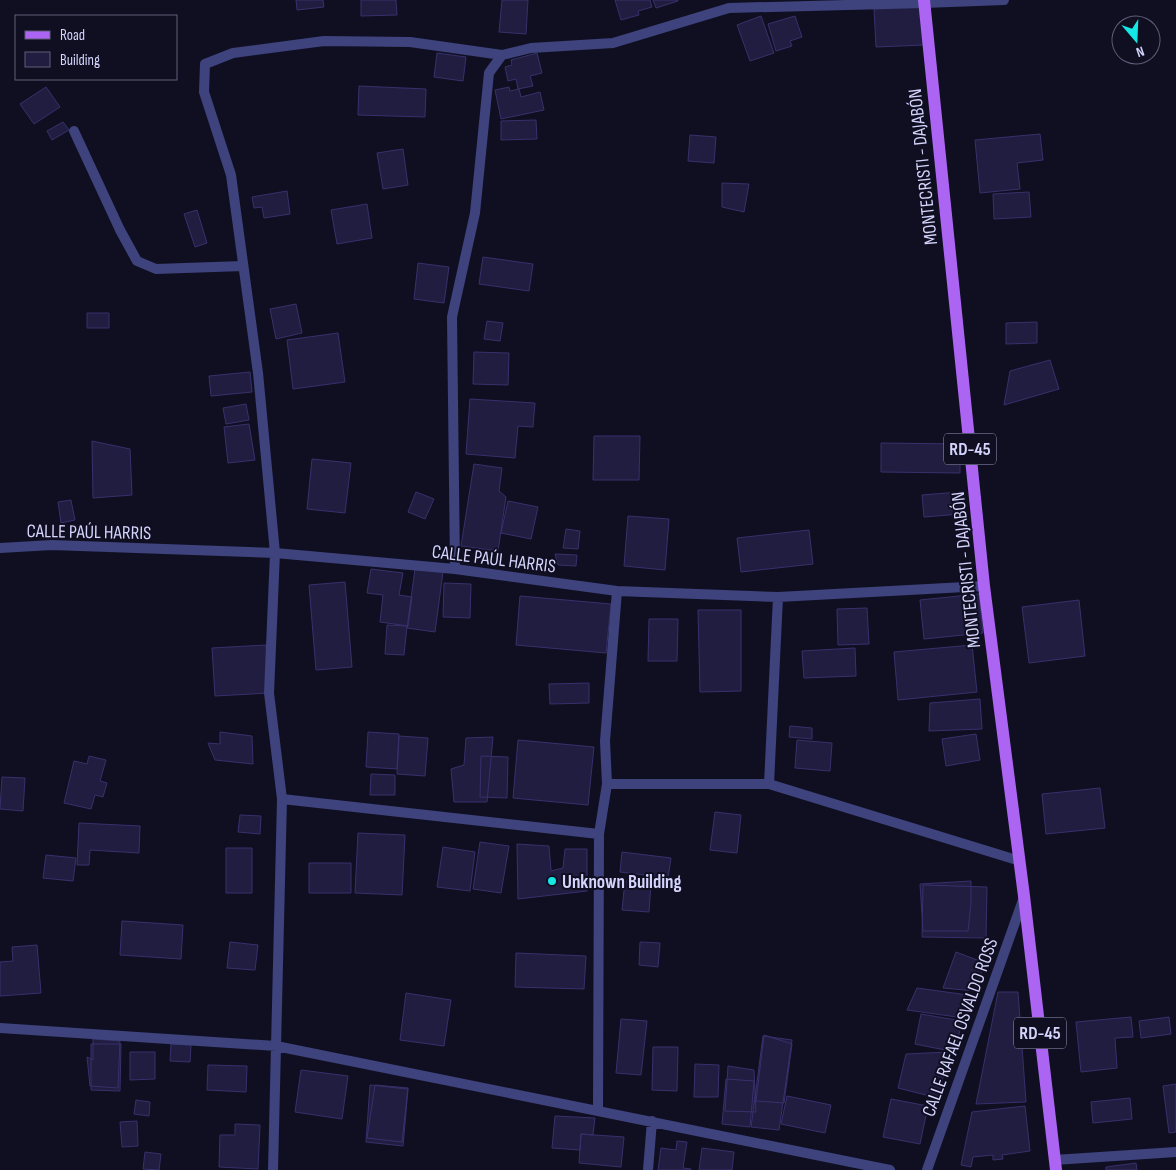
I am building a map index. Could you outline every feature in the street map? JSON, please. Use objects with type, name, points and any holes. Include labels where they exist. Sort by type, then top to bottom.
[{"type":"main road","name":"MONTECRISTI - DAJABÓN","points":[[924,2],[984,586],[1024,896]]},
{"type":"main road","name":"RD-45","points":[[1024,896],[1055,1165]]},
{"type":"street","points":[[273,1170],[282,800],[268,693],[275,553],[258,373],[231,175],[204,92],[206,64],[233,53],[324,41],[410,42],[502,55],[531,48],[614,43],[729,8],[1004,0]]},
{"type":"street","points":[[455,570],[452,317],[475,213],[489,73],[502,55]]},
{"type":"street","points":[[74,131],[120,230],[138,261],[156,268],[243,266]]},
{"type":"street","name":"CALLE PAÚL HARRIS","points":[[0,548],[52,546],[275,553],[455,570],[617,592],[778,597],[984,586]]},
{"type":"street","points":[[598,1110],[599,834],[607,784],[605,741],[617,592]]},
{"type":"street","points":[[769,784],[778,597]]},
{"type":"street","points":[[607,784],[769,784],[1020,861]]},
{"type":"street","points":[[282,800],[599,834]]},
{"type":"street","name":"CALLE RAFAEL OSVALDO ROSS","points":[[927,1170],[1024,896]]},
{"type":"street","points":[[0,1028],[276,1046],[890,1170]]},
{"type":"street","points":[[648,1170],[652,1121]]},
{"type":"street","points":[[1055,1165],[1176,1152]]},
{"type":"building","points":[[296,0],[323,0],[324,7],[297,10]]},
{"type":"building","points":[[361,0],[396,0],[397,15],[361,16]]},
{"type":"building","points":[[502,0],[528,0],[526,34],[499,32]]},
{"type":"building","points":[[615,0],[650,0],[652,7],[638,11],[639,15],[621,20]]},
{"type":"building","points":[[653,0],[678,0],[678,1],[656,8]]},
{"type":"building","points":[[922,6],[924,45],[876,47],[874,9]]},
{"type":"building","points":[[761,16],[774,53],[750,61],[737,25]]},
{"type":"building","points":[[795,16],[802,37],[790,41],[792,46],[776,51],[768,24]]},
{"type":"building","points":[[437,53],[466,57],[463,81],[434,77]]},
{"type":"building","points":[[537,53],[542,73],[530,76],[533,86],[518,89],[516,79],[508,81],[505,67],[512,65],[511,60]]},
{"type":"building","points":[[359,86],[426,89],[425,117],[358,115]]},
{"type":"building","points":[[46,87],[60,107],[34,124],[20,104]]},
{"type":"building","points":[[509,87],[510,91],[519,89],[521,97],[540,92],[544,110],[501,119],[495,90]]},
{"type":"building","points":[[536,120],[537,139],[501,140],[501,121]]},
{"type":"building","points":[[63,122],[69,130],[52,140],[47,131]]},
{"type":"building","points":[[1040,134],[1043,160],[1017,163],[1020,189],[980,193],[975,140]]},
{"type":"building","points":[[690,135],[716,137],[714,163],[688,161]]},
{"type":"building","points":[[403,149],[408,185],[383,189],[377,153]]},
{"type":"building","points":[[722,183],[749,184],[744,212],[722,207]]},
{"type":"building","points":[[287,191],[290,214],[264,218],[262,207],[254,208],[252,197]]},
{"type":"building","points":[[1029,192],[1031,217],[994,219],[993,194]]},
{"type":"building","points":[[367,204],[372,238],[337,244],[331,210]]},
{"type":"building","points":[[197,210],[207,243],[195,247],[184,214]]},
{"type":"building","points":[[483,257],[533,264],[529,291],[479,284]]},
{"type":"building","points":[[418,263],[449,267],[444,303],[414,299]]},
{"type":"building","points":[[296,304],[302,333],[276,339],[270,309]]},
{"type":"building","points":[[87,313],[109,313],[109,328],[87,328]]},
{"type":"building","points":[[487,321],[503,323],[500,341],[484,339]]},
{"type":"building","points":[[1037,322],[1037,343],[1006,344],[1006,323]]},
{"type":"building","points":[[338,333],[345,382],[293,389],[287,340]]},
{"type":"building","points":[[474,352],[509,353],[508,385],[473,384]]},
{"type":"building","points":[[1050,360],[1059,389],[1004,405],[1010,371]]},
{"type":"building","points":[[250,372],[252,392],[211,396],[209,376]]},
{"type":"building","points":[[470,399],[535,403],[533,427],[518,426],[515,458],[466,454]]},
{"type":"building","points":[[246,404],[249,420],[226,424],[223,408]]},
{"type":"building","points":[[249,424],[255,460],[228,463],[224,427]]},
{"type":"building","points":[[594,436],[640,436],[639,480],[593,480]]},
{"type":"building","points":[[92,441],[130,449],[132,495],[93,498]]},
{"type":"building","points":[[881,443],[960,444],[960,473],[881,472]]},
{"type":"building","points":[[312,459],[351,463],[345,513],[307,509]]},
{"type":"building","points":[[474,464],[502,468],[499,491],[506,497],[498,551],[461,546]]},
{"type":"building","points":[[416,492],[434,499],[425,519],[408,512]]},
{"type":"building","points":[[959,492],[961,514],[924,517],[922,495]]},
{"type":"building","points":[[71,500],[75,520],[61,523],[58,502]]},
{"type":"building","points":[[508,501],[538,507],[531,539],[501,533]]},
{"type":"building","points":[[628,516],[669,519],[665,570],[624,566]]},
{"type":"building","points":[[566,529],[580,531],[578,549],[563,548]]},
{"type":"building","points":[[809,530],[813,564],[741,572],[737,538]]},
{"type":"building","points":[[555,554],[577,555],[576,566],[558,565]]},
{"type":"building","points":[[371,569],[403,573],[399,595],[412,597],[408,626],[380,622],[383,595],[367,593]]},
{"type":"building","points":[[415,569],[443,572],[435,632],[407,628]]},
{"type":"building","points":[[345,582],[352,667],[316,670],[309,585]]},
{"type":"building","points":[[444,583],[471,584],[470,618],[443,617]]},
{"type":"building","points":[[979,594],[983,633],[924,639],[920,600]]},
{"type":"building","points":[[520,596],[611,604],[606,653],[516,645]]},
{"type":"building","points":[[1079,600],[1085,656],[1029,663],[1022,607]]},
{"type":"building","points":[[867,608],[869,644],[838,645],[837,609]]},
{"type":"building","points":[[698,610],[741,610],[741,691],[700,692]]},
{"type":"building","points":[[649,619],[678,619],[677,661],[648,661]]},
{"type":"building","points":[[387,625],[407,626],[404,655],[385,654]]},
{"type":"building","points":[[266,645],[269,693],[215,696],[212,648]]},
{"type":"building","points":[[972,645],[977,692],[898,700],[894,652]]},
{"type":"building","points":[[855,648],[856,676],[804,678],[802,651]]},
{"type":"building","points":[[589,683],[589,703],[550,704],[549,684]]},
{"type":"building","points":[[980,699],[982,729],[929,731],[930,703]]},
{"type":"building","points":[[790,726],[812,728],[812,739],[789,737]]},
{"type":"building","points":[[220,732],[252,736],[253,764],[215,760],[208,743],[220,744]]},
{"type":"building","points":[[368,732],[399,734],[397,769],[366,767]]},
{"type":"building","points":[[976,734],[980,760],[946,766],[942,739]]},
{"type":"building","points":[[399,736],[428,738],[425,776],[397,774]]},
{"type":"building","points":[[493,737],[487,802],[454,802],[451,769],[464,765],[466,738]]},
{"type":"building","points":[[518,740],[594,747],[588,805],[513,798]]},
{"type":"building","points":[[797,740],[832,743],[830,771],[795,768]]},
{"type":"building","points":[[89,756],[106,760],[100,781],[107,783],[103,797],[95,795],[91,809],[64,803],[74,761],[87,764]]},
{"type":"building","points":[[481,756],[508,757],[507,798],[480,797]]},
{"type":"building","points":[[371,774],[395,775],[395,795],[370,795]]},
{"type":"building","points":[[2,777],[25,778],[23,811],[0,809]]},
{"type":"building","points":[[1100,788],[1105,828],[1046,834],[1042,794]]},
{"type":"building","points":[[715,812],[741,815],[737,853],[710,850]]},
{"type":"building","points":[[240,815],[261,816],[260,834],[238,832]]},
{"type":"building","points":[[79,823],[140,826],[139,853],[90,850],[89,865],[77,865]]},
{"type":"building","points":[[358,833],[405,835],[402,895],[355,893]]},
{"type":"building","points":[[480,842],[509,846],[501,893],[473,889]]},
{"type":"building","name":"Unknown Building","points":[[517,844],[549,846],[551,871],[563,868],[565,849],[587,849],[587,891],[518,899]]},
{"type":"building","points":[[443,847],[475,852],[470,891],[437,887]]},
{"type":"building","points":[[226,848],[252,848],[252,893],[226,893]]},
{"type":"building","points":[[622,852],[671,858],[668,878],[620,872]]},
{"type":"building","points":[[46,855],[76,858],[73,881],[43,878]]},
{"type":"building","points":[[309,863],[351,863],[351,893],[309,893]]},
{"type":"building","points":[[625,881],[651,883],[649,912],[622,910]]},
{"type":"building","points":[[971,881],[968,931],[923,931],[920,884]]},
{"type":"building","points":[[923,885],[987,887],[986,938],[922,937]]},
{"type":"building","points":[[122,921],[183,925],[181,959],[120,955]]},
{"type":"building","points":[[230,942],[258,945],[255,970],[227,968]]},
{"type":"building","points":[[640,942],[660,943],[658,967],[639,965]]},
{"type":"building","points":[[37,945],[41,993],[0,996],[0,962],[13,961],[12,947]]},
{"type":"building","points":[[956,952],[985,963],[975,991],[943,988]]},
{"type":"building","points":[[516,953],[586,956],[584,989],[515,987]]},
{"type":"building","points":[[917,988],[968,995],[964,1018],[907,1010]]},
{"type":"building","points":[[998,992],[1018,992],[1026,1102],[976,1104]]},
{"type":"building","points":[[406,993],[451,1000],[444,1046],[400,1040]]},
{"type":"building","points":[[921,1014],[962,1021],[955,1052],[915,1044]]},
{"type":"building","points":[[1131,1017],[1133,1037],[1115,1038],[1117,1068],[1081,1072],[1076,1022]]},
{"type":"building","points":[[1169,1017],[1171,1034],[1141,1038],[1139,1021]]},
{"type":"building","points":[[621,1019],[647,1021],[641,1075],[616,1073]]},
{"type":"building","points":[[764,1035],[792,1044],[784,1103],[756,1101]]},
{"type":"building","points":[[763,1036],[792,1040],[779,1130],[751,1127]]},
{"type":"building","points":[[93,1039],[120,1041],[118,1088],[90,1086],[87,1057],[93,1060]]},
{"type":"building","points":[[91,1044],[121,1044],[120,1091],[91,1090]]},
{"type":"building","points":[[171,1044],[191,1045],[190,1062],[170,1061]]},
{"type":"building","points":[[653,1047],[678,1047],[677,1091],[652,1090]]},
{"type":"building","points":[[130,1052],[155,1052],[155,1079],[130,1080]]},
{"type":"building","points":[[949,1052],[938,1098],[898,1088],[906,1054]]},
{"type":"building","points":[[695,1064],[719,1065],[718,1097],[694,1097]]},
{"type":"building","points":[[208,1065],[247,1066],[246,1092],[207,1090]]},
{"type":"building","points":[[728,1066],[754,1070],[756,1112],[725,1111]]},
{"type":"building","points":[[301,1070],[348,1076],[342,1119],[295,1112]]},
{"type":"building","points":[[726,1079],[754,1081],[750,1127],[722,1124]]},
{"type":"building","points":[[1176,1084],[1176,1132],[1169,1133],[1163,1086]]},
{"type":"building","points":[[370,1085],[408,1089],[403,1146],[366,1142]]},
{"type":"building","points":[[375,1085],[408,1088],[402,1142],[367,1138]]},
{"type":"building","points":[[787,1096],[831,1105],[825,1133],[781,1124]]},
{"type":"building","points":[[1130,1098],[1132,1119],[1093,1123],[1091,1102]]},
{"type":"building","points":[[891,1099],[928,1106],[920,1144],[883,1137]]},
{"type":"building","points":[[136,1100],[150,1102],[149,1116],[134,1114]]},
{"type":"building","points":[[1025,1106],[1030,1151],[1002,1155],[1003,1159],[993,1160],[993,1155],[973,1157],[971,1167],[961,1165],[972,1112]]},
{"type":"building","points":[[555,1116],[595,1118],[593,1135],[581,1134],[580,1150],[552,1148]]},
{"type":"building","points":[[137,1121],[138,1146],[122,1147],[120,1122]]},
{"type":"building","points":[[235,1124],[260,1125],[258,1169],[219,1167],[220,1135],[235,1135]]},
{"type":"building","points":[[581,1134],[624,1137],[621,1167],[579,1163]]},
{"type":"building","points":[[677,1141],[687,1142],[683,1168],[691,1170],[658,1170],[661,1148],[676,1150]]},
{"type":"building","points":[[702,1148],[734,1152],[732,1170],[699,1170]]},
{"type":"building","points":[[145,1152],[161,1154],[159,1170],[143,1169]]},
{"type":"building","points":[[1136,1163],[1137,1170],[1106,1170],[1106,1167]]},
{"type":"place","name":"Unknown Building","points":[[552,881]]}]
